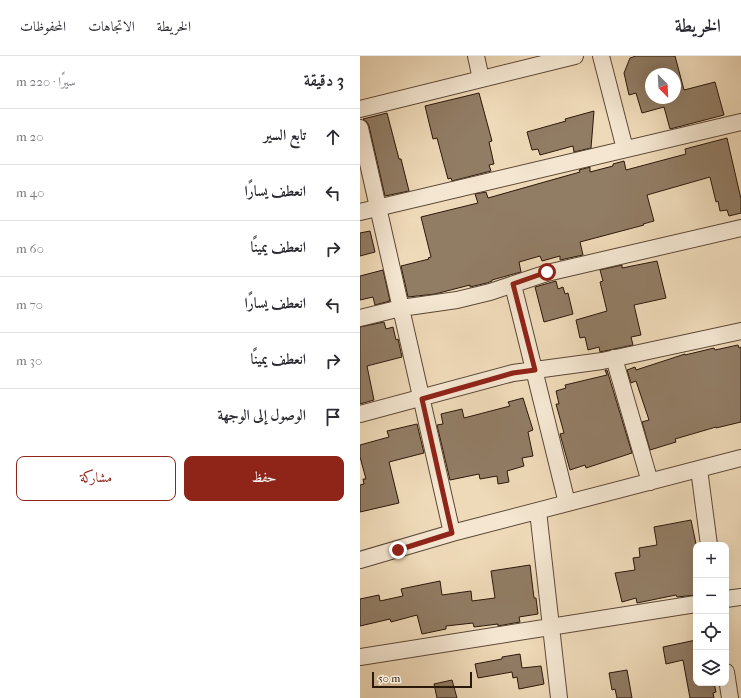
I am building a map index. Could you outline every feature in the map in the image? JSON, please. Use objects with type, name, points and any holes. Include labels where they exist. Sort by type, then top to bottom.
[{"type":"street","points":[[476,56],[481,79]]},
{"type":"street","points":[[360,109],[575,56]]},
{"type":"street","points":[[601,56],[625,150]]},
{"type":"street","points":[[360,212],[741,122]]},
{"type":"street","points":[[360,128],[452,533]]},
{"type":"street","points":[[360,318],[402,308],[457,300],[490,292],[547,272],[741,228]]},
{"type":"street","points":[[513,284],[567,503]]},
{"type":"street","points":[[360,414],[422,399],[513,373],[602,361],[741,330]]},
{"type":"street","points":[[614,358],[650,482]]},
{"type":"street","points":[[360,560],[452,533],[741,458]]},
{"type":"street","points":[[699,468],[709,542]]},
{"type":"street","points":[[538,511],[559,698]]},
{"type":"street","points":[[729,599],[741,597]]},
{"type":"street","points":[[360,657],[693,604]]},
{"type":"street","points":[[728,686],[730,698]]},
{"type":"building","points":[[636,56],[675,56],[678,68],[645,68],[645,104],[681,104],[681,79],[684,90],[715,82],[724,115],[670,129],[664,107],[642,113],[636,93],[629,95],[624,73],[630,58]]},
{"type":"building","points":[[479,93],[492,141],[489,142],[494,164],[489,165],[491,171],[452,181],[451,178],[448,179],[437,138],[433,139],[425,106]]},
{"type":"building","points":[[594,111],[591,148],[574,152],[573,146],[540,155],[538,149],[532,150],[527,132]]},
{"type":"building","points":[[387,113],[409,191],[385,196],[369,126],[363,119]]},
{"type":"building","points":[[727,138],[741,199],[741,213],[729,216],[727,210],[720,211],[718,201],[716,202],[710,177],[647,195],[654,221],[580,242],[583,255],[560,260],[560,256],[542,261],[540,256],[519,262],[521,272],[492,280],[487,283],[470,287],[470,285],[435,294],[408,297],[401,266],[429,259],[428,258],[431,257],[421,217],[478,203],[475,194],[486,192],[488,198],[580,172],[579,170],[590,167],[590,172],[613,166],[613,164],[624,161],[626,170],[686,154],[685,149]]},
{"type":"building","points":[[370,231],[375,252],[360,256],[360,233]]},
{"type":"building","points":[[657,261],[666,298],[634,305],[641,335],[631,337],[633,345],[600,352],[599,347],[588,350],[585,337],[580,338],[576,320],[607,311],[600,282],[603,281],[600,270],[622,265],[622,268]]},
{"type":"building","points":[[383,270],[390,301],[375,305],[373,297],[360,300],[360,276]]},
{"type":"building","points":[[556,281],[558,289],[563,287],[565,294],[568,293],[573,314],[544,322],[535,287]]},
{"type":"building","points":[[384,322],[386,329],[393,327],[396,340],[398,339],[402,357],[367,366],[374,400],[360,404],[360,327]]},
{"type":"building","points":[[738,345],[739,348],[741,347],[741,422],[716,427],[675,439],[676,442],[650,450],[642,422],[649,420],[636,381],[631,383],[627,370],[635,367],[636,370],[685,354]]},
{"type":"building","points":[[605,370],[607,370],[632,453],[586,468],[585,465],[570,470],[560,434],[564,433],[556,404],[559,404],[556,391],[566,388],[565,385],[607,375]]},
{"type":"building","points":[[523,398],[533,430],[528,432],[533,456],[522,458],[524,466],[507,471],[509,482],[498,484],[497,476],[480,479],[479,474],[450,480],[437,425],[443,424],[441,414],[462,409],[464,418],[510,406],[508,402]]},
{"type":"building","points":[[417,424],[424,453],[389,462],[399,503],[360,512],[360,485],[364,484],[363,479],[366,479],[360,457],[360,445],[389,437],[387,431]]},
{"type":"building","points":[[691,520],[696,542],[693,542],[693,595],[677,597],[676,595],[637,603],[636,598],[622,602],[615,573],[635,570],[633,558],[640,557],[639,548],[657,545],[654,527]]},
{"type":"building","points":[[530,565],[534,598],[536,598],[538,614],[519,617],[520,622],[498,626],[498,624],[474,627],[473,623],[446,626],[446,629],[422,634],[417,615],[391,622],[390,619],[360,626],[360,599],[379,595],[380,601],[403,596],[401,589],[440,581],[442,595],[471,591],[472,601],[495,598],[491,571]]},
{"type":"building","points":[[693,641],[693,686],[715,686],[716,692],[713,693],[714,698],[690,698],[683,660],[666,664],[663,647]]},
{"type":"building","points":[[520,654],[522,668],[541,666],[544,684],[519,689],[517,677],[513,678],[512,672],[478,678],[475,664]]},
{"type":"building","points":[[627,670],[632,698],[617,698],[615,689],[612,690],[609,673]]},
{"type":"building","points":[[452,680],[457,698],[437,698],[434,684]]},
{"type":"route","points":[[398,550],[452,533],[422,399],[513,373],[535,370],[513,284],[547,272]]}]
